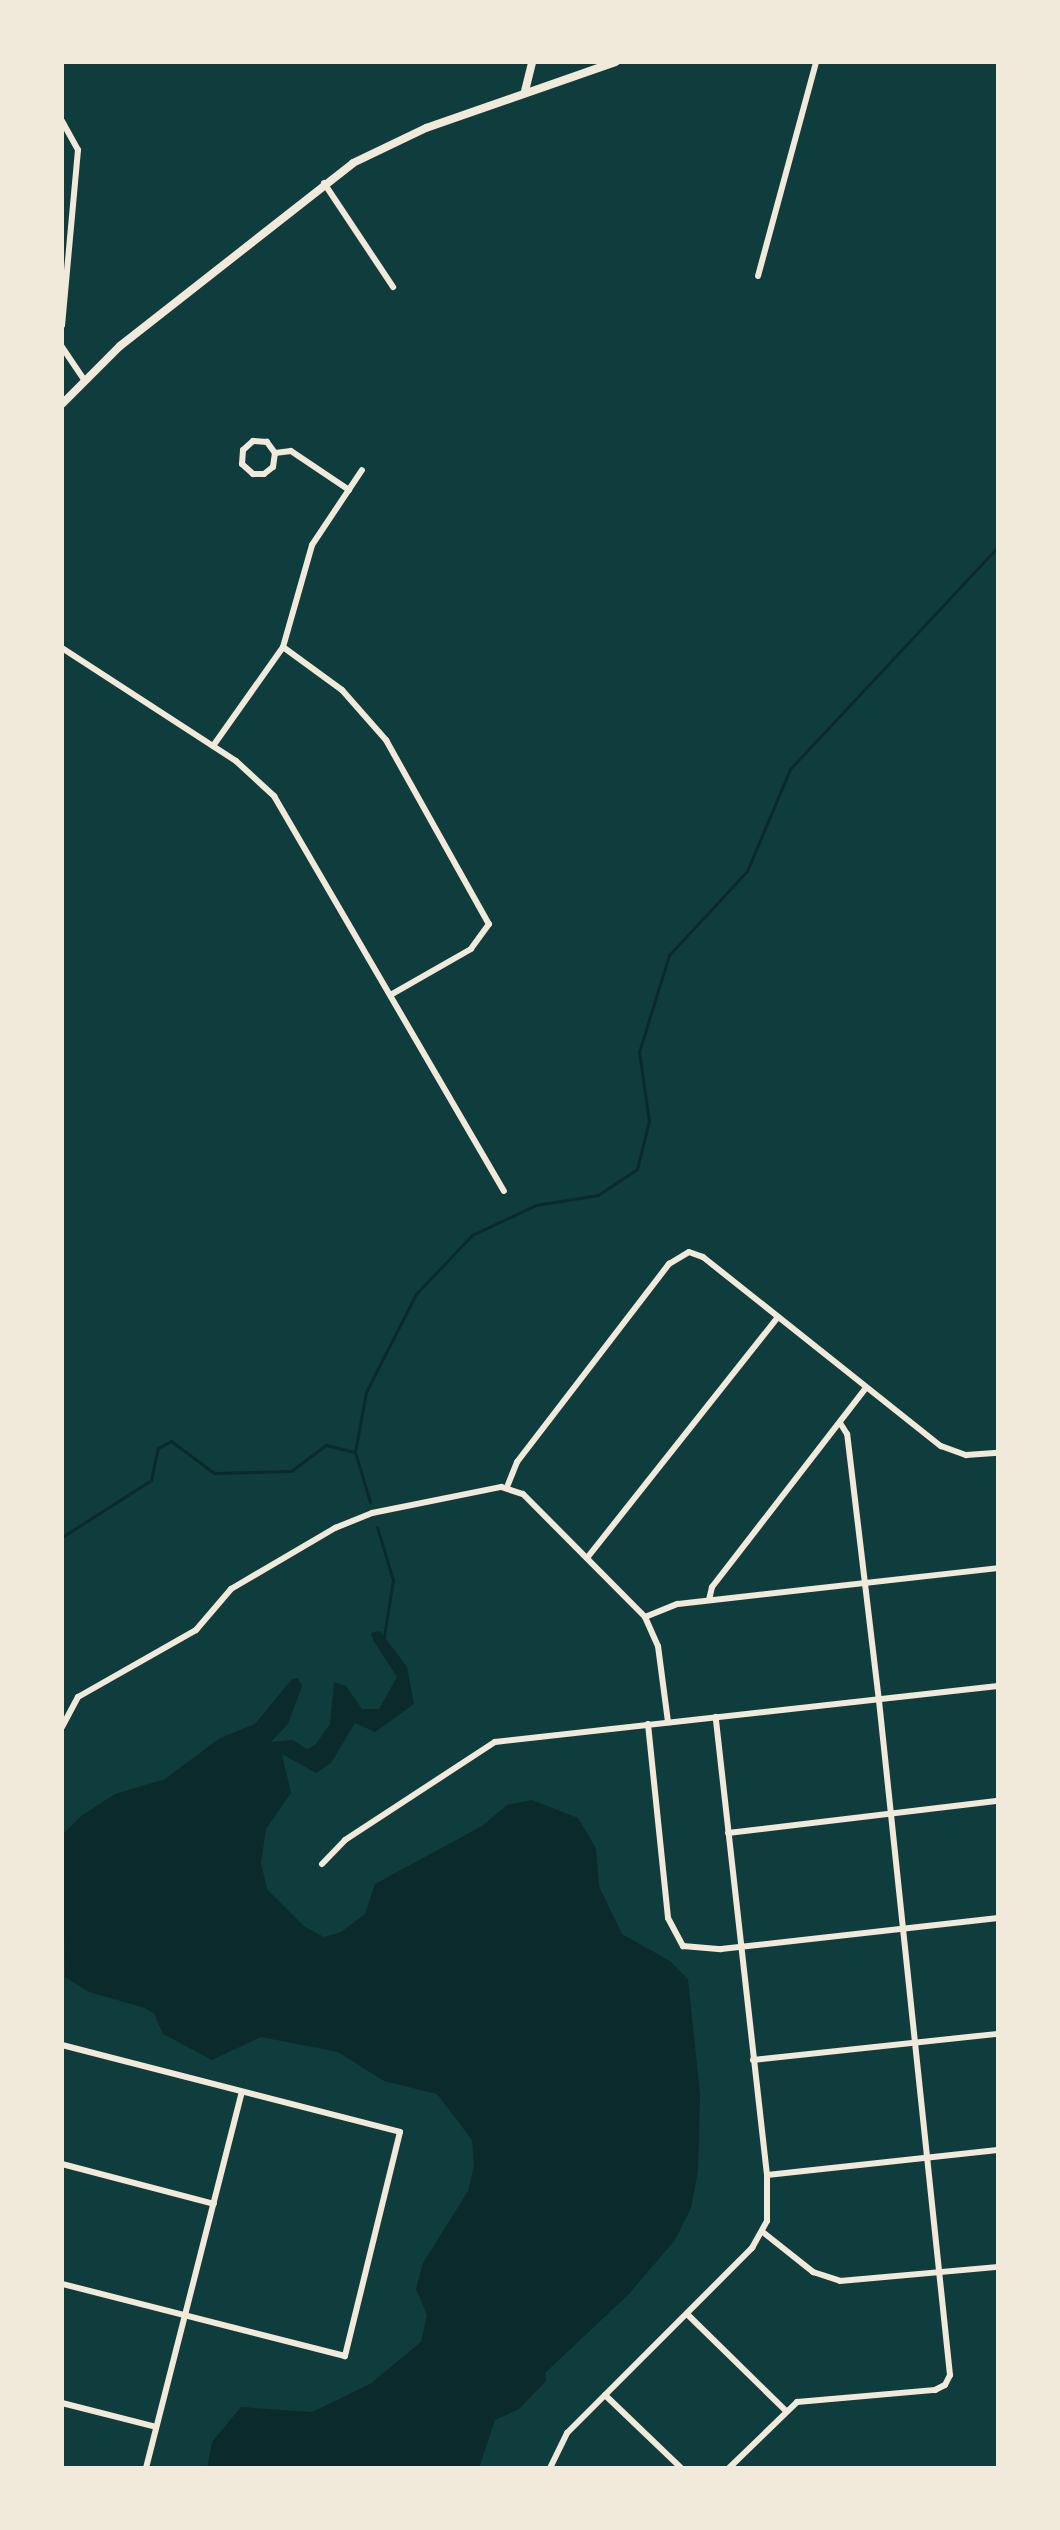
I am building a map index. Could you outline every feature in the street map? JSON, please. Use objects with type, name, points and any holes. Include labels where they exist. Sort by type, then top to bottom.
[{"type":"main road","points":[[525,91],[532,62]]},
{"type":"main road","points":[[62,404],[84,380],[324,183],[400,138],[525,91],[616,62]]},
{"type":"street","points":[[758,276],[816,62]]},
{"type":"street","points":[[62,121],[78,150],[62,325]]},
{"type":"street","points":[[324,183],[393,287]]},
{"type":"street","points":[[62,347],[84,380]]},
{"type":"street","points":[[257,440],[267,442],[275,453],[273,467],[264,474],[249,472],[241,460],[245,447],[257,440]]},
{"type":"street","points":[[275,453],[296,453],[349,490]]},
{"type":"street","points":[[213,746],[283,647],[312,545],[362,470]]},
{"type":"street","points":[[283,647],[342,690],[386,740],[489,924],[471,949],[392,994]]},
{"type":"street","points":[[62,648],[213,746],[262,782],[286,810],[504,1191]]},
{"type":"street","points":[[507,1487],[517,1462],[669,1264],[685,1253],[703,1257],[947,1450],[998,1453]]},
{"type":"street","points":[[587,1558],[777,1318]]},
{"type":"street","points":[[709,1600],[712,1587],[866,1388]]},
{"type":"street","points":[[729,2468],[785,2410],[809,2399],[945,2385],[950,2371],[879,1701],[847,1434],[840,1423]]},
{"type":"street","points":[[62,1727],[70,1705],[196,1630],[231,1589],[341,1524],[372,1513],[507,1487],[523,1494],[645,1617],[658,1646],[668,1722]]},
{"type":"street","points":[[645,1617],[669,1606],[709,1600],[998,1568]]},
{"type":"street","points":[[322,1864],[345,1840],[489,1744],[998,1686]]},
{"type":"street","points":[[62,1699],[70,1705]]},
{"type":"street","points":[[550,2468],[567,2433],[764,2233],[767,2175],[716,1717]]},
{"type":"street","points":[[648,1724],[671,1931],[687,1948],[741,1947],[998,1918]]},
{"type":"street","points":[[728,1833],[998,1801]]},
{"type":"street","points":[[753,2060],[998,2034]]},
{"type":"street","points":[[62,2045],[400,2132],[345,2356],[62,2284]]},
{"type":"street","points":[[146,2468],[242,2092]]},
{"type":"street","points":[[767,2175],[998,2150]]},
{"type":"street","points":[[62,2164],[214,2204]]},
{"type":"street","points":[[764,2233],[808,2269],[829,2279],[939,2275],[998,2267]]},
{"type":"street","points":[[687,2314],[785,2410]]},
{"type":"street","points":[[605,2395],[681,2468]]},
{"type":"street","points":[[62,2403],[156,2427]]},
{"type":"water","points":[[380,1631],[407,1667],[414,1704],[375,1732],[355,1723],[331,1763],[316,1773],[282,1754],[291,1793],[266,1829],[261,1863],[267,1889],[305,1927],[324,1937],[341,1932],[365,1914],[375,1884],[482,1826],[507,1805],[532,1800],[578,1818],[596,1848],[599,1886],[622,1934],[670,1961],[688,1979],[700,2094],[698,2171],[691,2208],[675,2240],[628,2295],[545,2373],[546,2381],[519,2409],[495,2420],[479,2468],[207,2468],[212,2442],[241,2407],[312,2412],[370,2384],[421,2342],[427,2315],[416,2289],[423,2263],[468,2191],[474,2165],[472,2140],[437,2094],[384,2081],[338,2052],[261,2037],[212,2060],[163,2034],[154,2014],[145,2008],[89,1992],[65,1977],[62,1835],[81,1816],[115,1794],[165,1779],[220,1738],[255,1724],[292,1679],[298,1678],[302,1686],[288,1724],[271,1742],[293,1740],[307,1749],[315,1745],[330,1724],[334,1682],[346,1686],[362,1709],[379,1709],[397,1677],[373,1640],[371,1633]]},
{"type":"waterway","points":[[370,1502],[355,1452],[366,1392],[416,1294],[472,1235],[536,1205],[598,1195],[637,1169],[649,1121],[639,1052],[669,955],[747,871],[790,769],[998,547]]},
{"type":"waterway","points":[[62,1537],[151,1480],[158,1448],[171,1441],[214,1473],[291,1471],[326,1445],[354,1452]]},
{"type":"waterway","points":[[377,1527],[393,1580],[384,1636]]}]
